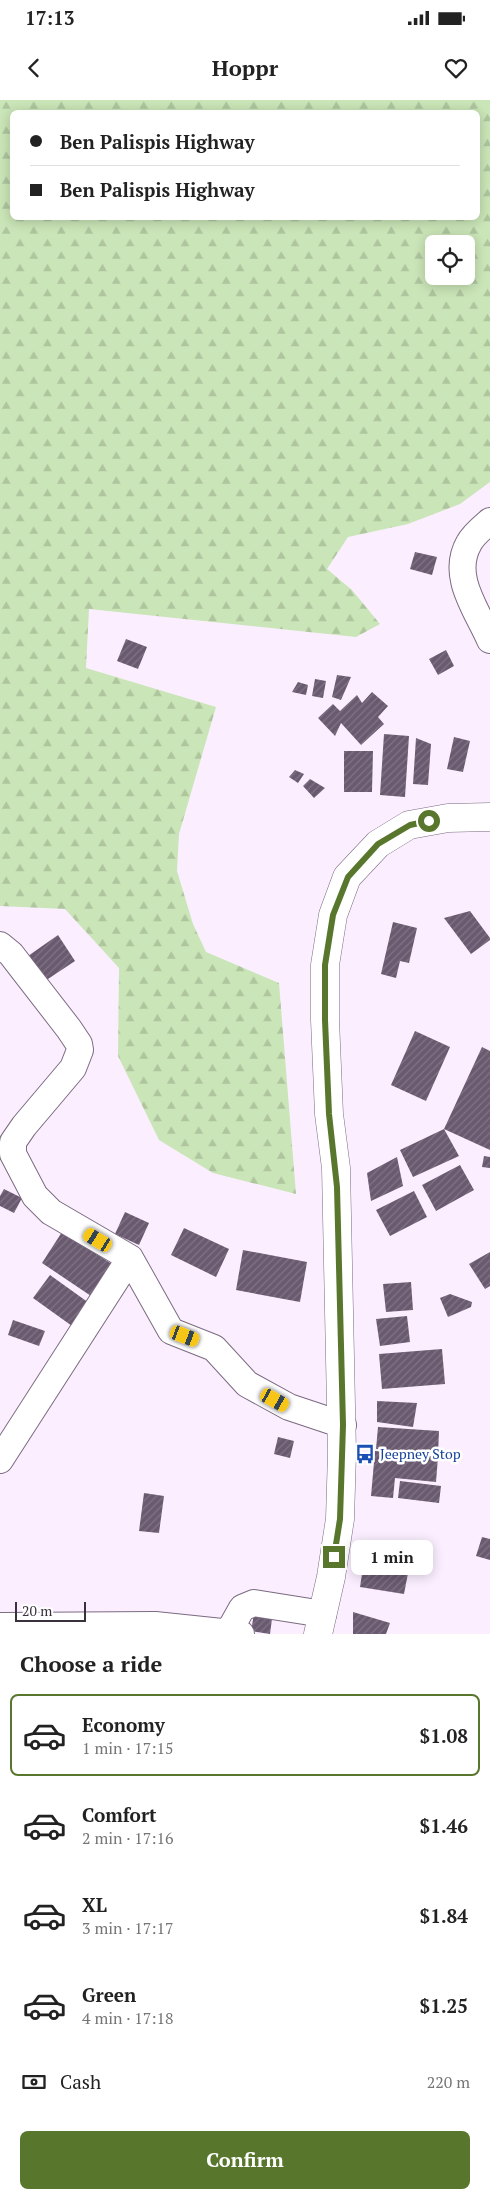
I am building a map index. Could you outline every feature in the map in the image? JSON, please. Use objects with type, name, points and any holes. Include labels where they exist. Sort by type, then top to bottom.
[{"type":"main road","points":[[320,1624],[340,1519],[343,1425],[336,1168],[329,1114],[325,1020],[325,965],[333,915],[348,877],[378,844],[410,825],[448,818],[490,816]]},
{"type":"street","points":[[490,521],[469,541],[463,558],[463,575],[468,594],[490,640]]},
{"type":"street","points":[[0,945],[11,954],[69,1029],[79,1044],[80,1050],[73,1068],[43,1106],[24,1126],[13,1142],[13,1154],[35,1196],[50,1212],[130,1258],[171,1331],[214,1348],[247,1384],[289,1407],[343,1425]]},
{"type":"street","points":[[0,1460],[130,1258]]},
{"type":"street","points":[[1,1625],[105,1629],[155,1625],[227,1633],[242,1608],[254,1603],[320,1624]]},
{"type":"green space","points":[[0,100],[490,100],[490,482],[460,504],[408,524],[348,537],[327,569],[352,590],[380,624],[356,637],[89,609],[86,668],[216,707],[179,834],[177,871],[193,924],[206,952],[279,983],[296,1194],[213,1173],[159,1140],[118,1056],[119,968],[65,909],[0,906]]},
{"type":"building","points":[[415,552],[437,557],[432,575],[410,569]]},
{"type":"building","points":[[126,639],[147,647],[138,669],[117,661]]},
{"type":"building","points":[[446,650],[454,666],[438,675],[429,659]]},
{"type":"building","points":[[337,675],[351,677],[341,700],[332,697]]},
{"type":"building","points":[[315,679],[326,681],[323,698],[312,696]]},
{"type":"building","points":[[298,682],[308,685],[306,695],[292,692]]},
{"type":"building","points":[[372,692],[388,706],[378,717],[384,724],[361,745],[341,723],[335,736],[318,718],[333,704],[340,711],[357,695],[362,703]]},
{"type":"building","points":[[384,734],[409,736],[405,797],[380,795]]},
{"type":"building","points":[[454,737],[470,741],[463,772],[447,769]]},
{"type":"building","points":[[416,738],[431,744],[428,785],[413,784]]},
{"type":"building","points":[[344,751],[373,751],[372,792],[344,792]]},
{"type":"building","points":[[295,770],[304,774],[298,783],[289,777]]},
{"type":"building","points":[[310,779],[325,788],[314,798],[303,786]]},
{"type":"building","points":[[470,911],[490,938],[490,940],[471,954],[444,918]]},
{"type":"building","points":[[393,922],[417,928],[409,963],[400,961],[396,978],[381,974]]},
{"type":"building","points":[[58,935],[75,961],[45,981],[28,956]]},
{"type":"building","points":[[415,1031],[450,1047],[426,1101],[391,1085]]},
{"type":"building","points":[[482,1047],[490,1051],[490,1150],[444,1129]]},
{"type":"building","points":[[444,1129],[459,1156],[413,1177],[400,1150]]},
{"type":"building","points":[[484,1156],[490,1157],[490,1168],[482,1167]]},
{"type":"building","points":[[397,1157],[403,1186],[371,1201],[367,1173]]},
{"type":"building","points":[[460,1165],[474,1190],[436,1211],[422,1185]]},
{"type":"building","points":[[4,1189],[22,1198],[14,1213],[0,1206],[0,1196]]},
{"type":"building","points":[[414,1191],[427,1217],[390,1236],[376,1210]]},
{"type":"building","points":[[125,1212],[149,1223],[139,1245],[115,1234]]},
{"type":"building","points":[[184,1228],[229,1249],[216,1277],[171,1255]]},
{"type":"building","points":[[62,1232],[115,1266],[94,1298],[42,1263]]},
{"type":"building","points":[[243,1250],[307,1262],[300,1302],[236,1290]]},
{"type":"building","points":[[490,1252],[490,1286],[485,1289],[469,1264]]},
{"type":"building","points":[[50,1275],[89,1303],[72,1326],[33,1298]]},
{"type":"building","points":[[411,1282],[413,1310],[386,1312],[383,1284]]},
{"type":"building","points":[[450,1294],[472,1302],[471,1307],[448,1317],[440,1298]]},
{"type":"building","points":[[407,1316],[410,1342],[380,1346],[376,1319]]},
{"type":"building","points":[[13,1320],[45,1331],[39,1346],[8,1335]]},
{"type":"building","points":[[442,1349],[445,1384],[382,1389],[379,1354]]},
{"type":"building","points":[[377,1401],[417,1403],[413,1427],[377,1422]]},
{"type":"building","points":[[378,1427],[439,1431],[438,1454],[376,1449]]},
{"type":"building","points":[[278,1437],[294,1441],[290,1458],[274,1454]]},
{"type":"building","points":[[375,1451],[438,1457],[436,1482],[395,1478],[393,1498],[371,1496]]},
{"type":"building","points":[[400,1481],[441,1486],[439,1503],[398,1498]]},
{"type":"building","points":[[144,1493],[164,1496],[159,1533],[139,1531]]},
{"type":"building","points":[[482,1537],[490,1539],[490,1560],[476,1556]]},
{"type":"building","points":[[364,1561],[409,1568],[404,1594],[360,1587]]},
{"type":"building","points":[[255,1608],[273,1611],[270,1634],[251,1631]]},
{"type":"building","points":[[353,1612],[390,1623],[386,1634],[353,1634]]},
{"type":"place","name":"Jeepney Stop","points":[[365,1454]]},
{"type":"route","points":[[334,1557],[340,1519],[343,1425],[337,1187],[329,1114],[325,965],[333,915],[348,877],[378,844],[410,825],[429,821]]}]
